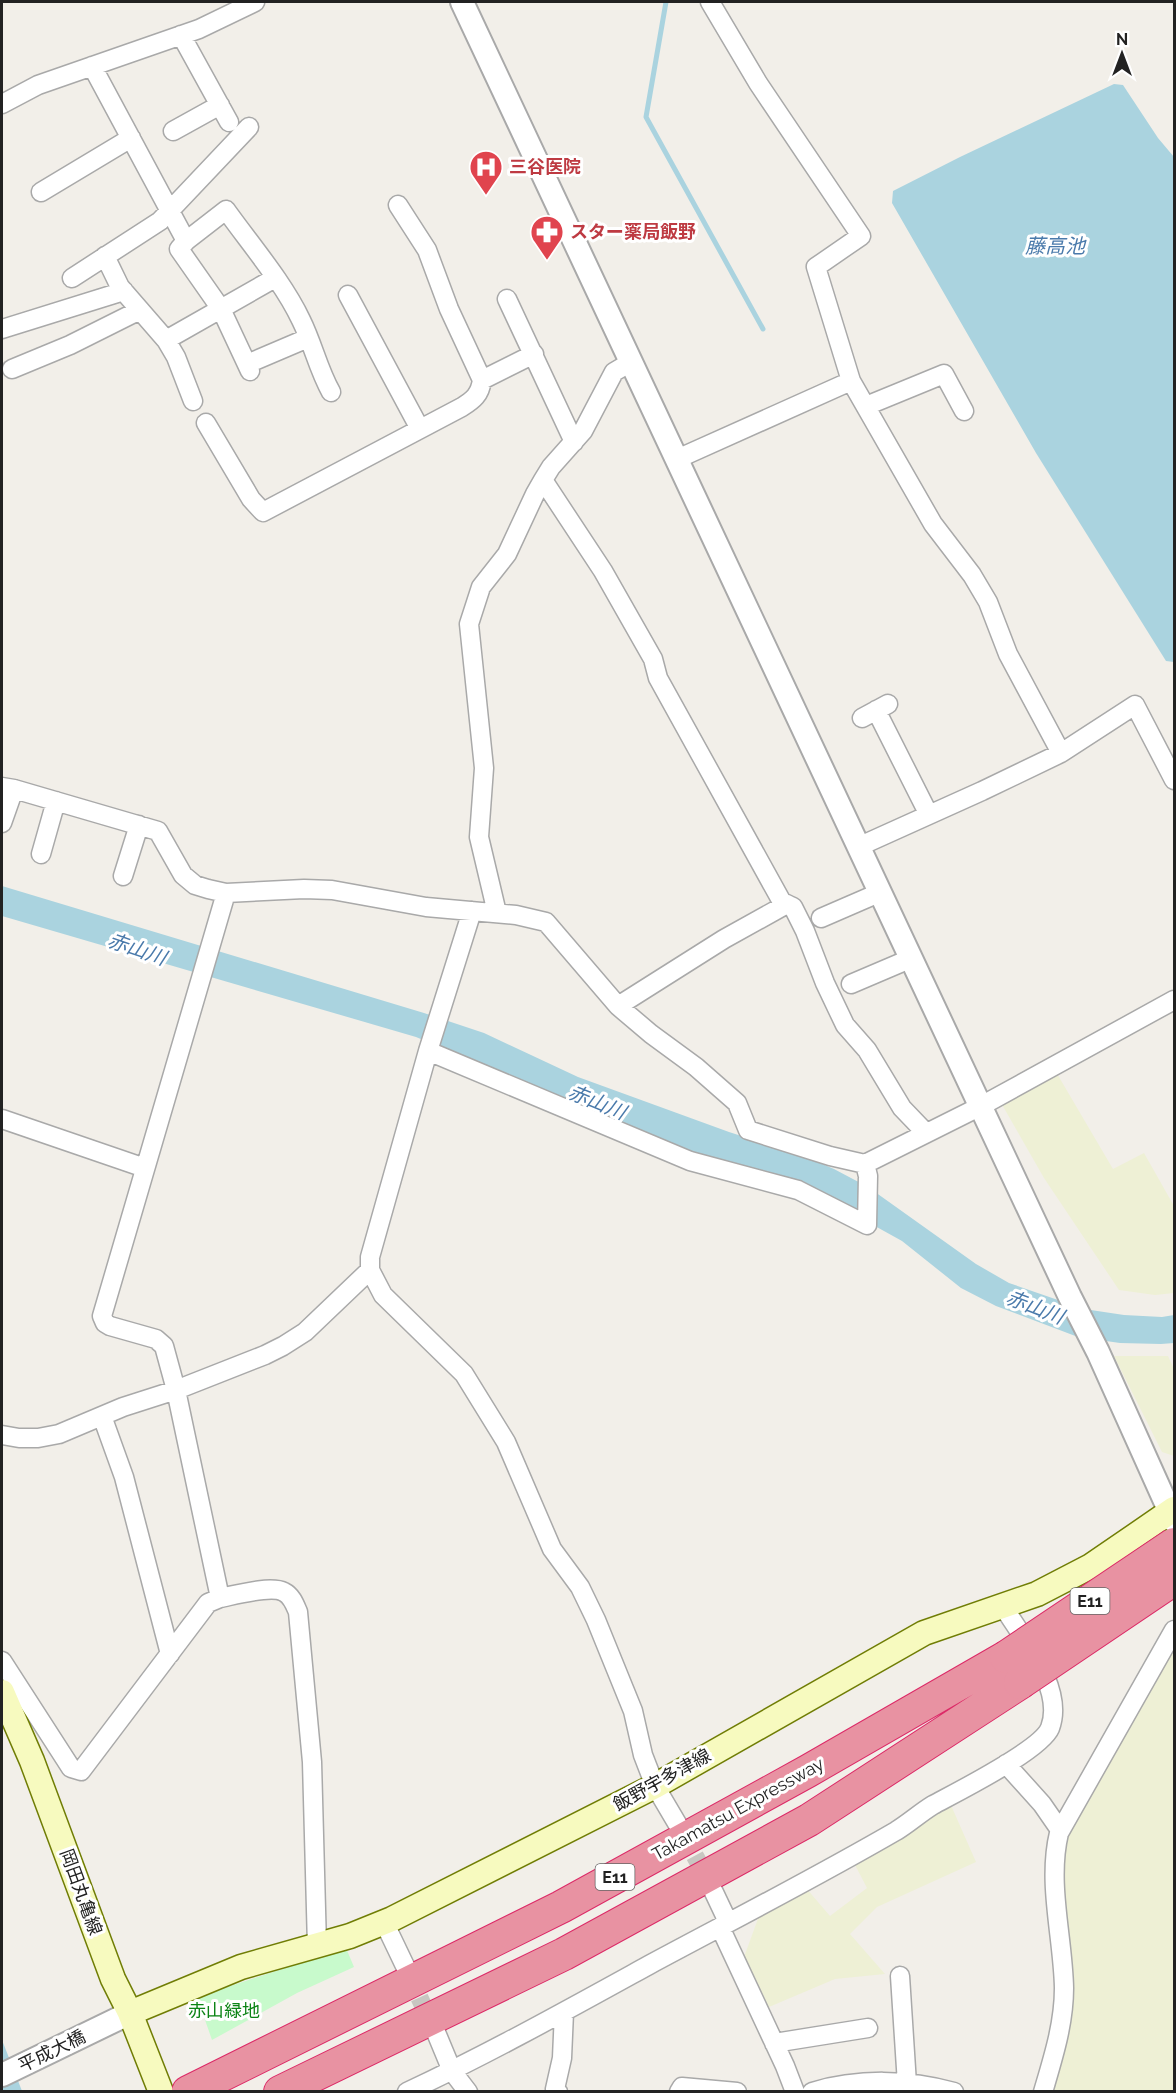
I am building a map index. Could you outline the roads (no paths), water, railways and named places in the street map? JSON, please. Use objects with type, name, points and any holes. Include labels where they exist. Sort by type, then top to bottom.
[{"type":"highway","name":"Takamatsu Expressway","points":[[280,2091],[564,1954],[799,1825],[1013,1670],[1174,1544]]},
{"type":"highway","name":"Takamatsu Expressway","points":[[201,2085],[561,1907],[808,1771],[1013,1670],[1174,1579]]},
{"type":"main road","name":"飯野宇多津線","points":[[130,2013],[241,1967],[350,1936],[384,1922],[655,1786],[924,1633],[1037,1594],[1090,1566],[1173,1514]]},
{"type":"main road","name":"岡田丸亀線","points":[[2,1692],[32,1761],[113,1979],[130,2013],[161,2091]]},
{"type":"street","points":[[2,104],[38,85],[199,29],[255,2]]},
{"type":"street","points":[[462,2],[1173,1514]]},
{"type":"street","points":[[710,2],[758,83],[861,236],[816,267],[851,381],[933,524],[972,575],[988,602],[1008,654],[1061,753]]},
{"type":"street","points":[[181,35],[229,122]]},
{"type":"street","points":[[92,66],[186,241]]},
{"type":"street","points":[[173,131],[220,105]]},
{"type":"street","points":[[72,278],[160,221],[249,127]]},
{"type":"street","points":[[41,192],[131,138]]},
{"type":"street","points":[[206,423],[251,500],[263,512],[462,408],[476,397],[482,380],[448,309],[427,250],[398,205]]},
{"type":"street","points":[[308,338],[249,368],[221,309],[179,249],[226,210],[275,278],[301,320],[308,338],[321,373],[331,392]]},
{"type":"street","points":[[105,256],[124,291],[166,340],[176,357],[193,401]]},
{"type":"street","points":[[166,340],[275,278]]},
{"type":"street","points":[[2,329],[124,291]]},
{"type":"street","points":[[348,295],[420,429]]},
{"type":"street","points":[[507,299],[573,442]]},
{"type":"street","points":[[12,369],[70,345],[140,310]]},
{"type":"street","points":[[482,380],[534,354]]},
{"type":"street","points":[[497,914],[479,837],[484,768],[469,624],[481,587],[507,554],[543,480],[551,467],[583,431],[614,372],[630,362]]},
{"type":"street","points":[[866,406],[944,374],[964,411]]},
{"type":"street","points":[[677,459],[851,381]]},
{"type":"street","points":[[543,480],[609,581],[653,659],[658,678],[782,902],[793,908],[845,1025],[867,1050],[902,1108],[926,1133]]},
{"type":"street","points":[[860,846],[1061,753],[1135,705],[1174,780]]},
{"type":"street","points":[[875,711],[928,815]]},
{"type":"street","points":[[2,823],[8,788],[158,831],[183,875],[195,885],[226,894],[304,889],[332,890],[426,907],[516,915],[546,922],[618,1006],[696,1067],[737,1103],[748,1130],[867,1170]]},
{"type":"street","points":[[41,854],[56,801]]},
{"type":"street","points":[[123,876],[139,825]]},
{"type":"street","points":[[821,918],[881,892]]},
{"type":"street","points":[[220,1598],[176,1390],[164,1346],[156,1339],[110,1326],[105,1323],[102,1316],[226,894]]},
{"type":"street","points":[[618,1006],[724,939],[787,904]]},
{"type":"street","points":[[471,911],[428,1051],[370,1257],[370,1270],[383,1295],[464,1374],[506,1442],[552,1549],[580,1587],[596,1620],[633,1711],[643,1755],[655,1786],[678,1825]]},
{"type":"street","points":[[851,984],[912,958]]},
{"type":"street","points":[[867,1170],[926,1133],[981,1106],[1174,1000]]},
{"type":"street","points":[[428,1051],[690,1161],[798,1190],[867,1225],[867,1170]]},
{"type":"street","points":[[2,1119],[145,1168]]},
{"type":"street","points":[[2,1435],[38,1438],[59,1434],[123,1407],[176,1390],[283,1346],[324,1316],[370,1270]]},
{"type":"street","points":[[102,1416],[124,1478],[170,1654]]},
{"type":"street","points":[[2,1661],[71,1768],[81,1771],[208,1603],[220,1598],[272,1590],[284,1592],[294,1601],[298,1612],[312,1762],[317,1946]]},
{"type":"street","points":[[407,2091],[452,2071],[564,2012],[898,1830],[931,1807],[1036,1744],[1049,1730],[1053,1714],[1053,1698],[1049,1681],[1003,1606]]},
{"type":"street","points":[[1043,2091],[1056,2048],[1064,2005],[1054,1865],[1060,1830],[1174,1630]]},
{"type":"street","points":[[1006,1764],[1042,1804],[1060,1830]]},
{"type":"street","points":[[710,1884],[724,1924],[795,2091]]},
{"type":"street","points":[[384,1922],[406,1968]]},
{"type":"street","points":[[900,1976],[907,2084]]},
{"type":"street","points":[[558,2091],[555,2089],[562,2058],[564,2012]]},
{"type":"street","name":"平成大橋","points":[[2,2075],[130,2013]]},
{"type":"street","points":[[774,2043],[868,2028]]},
{"type":"street","points":[[435,2030],[452,2071],[468,2091]]},
{"type":"street","points":[[812,2091],[863,2081],[930,2085],[954,2091]]},
{"type":"street","points":[[679,2091],[682,2087],[725,2091]]},
{"type":"water","name":"藤高池","points":[[1114,84],[1123,85],[1158,138],[1174,157],[1174,662],[1166,661],[1036,453],[892,203],[893,191]]},
{"type":"water","name":"赤山川","points":[[2,886],[484,1033],[578,1077],[729,1132],[801,1155],[868,1187],[976,1264],[1009,1283],[1084,1309],[1124,1315],[1162,1317],[1174,1315],[1174,1343],[1120,1343],[1078,1337],[996,1306],[961,1288],[902,1241],[819,1195],[716,1162],[566,1104],[416,1037],[2,916]]},
{"type":"water","points":[[2,2040],[22,2091],[2,2091]]},
{"type":"waterway","points":[[666,2],[646,117],[763,329]]},
{"type":"tunnel","points":[[682,1832],[710,1884]]},
{"type":"tunnel","points":[[408,1973],[433,2027]]},
{"type":"place","name":"三谷医院","points":[[486,196]]},
{"type":"place","name":"スター薬局飯野","points":[[547,261]]},
{"type":"park label","name":"赤山緑地","points":[[224,2011]]}]
